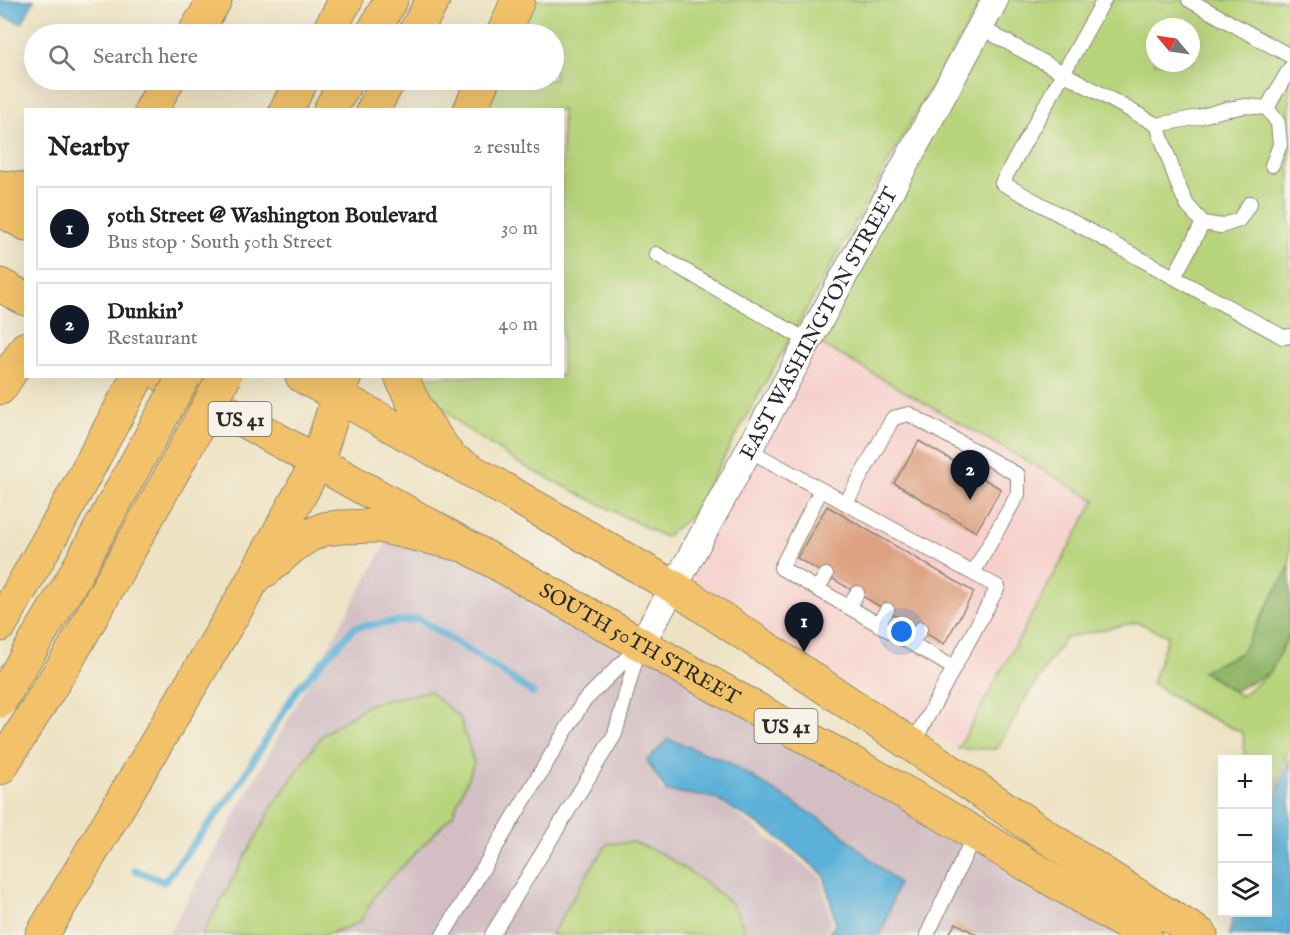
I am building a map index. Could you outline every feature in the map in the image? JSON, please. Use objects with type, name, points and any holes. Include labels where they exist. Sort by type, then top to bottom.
[{"type":"main road","points":[[200,24],[214,0]]},
{"type":"main road","points":[[333,24],[346,0]]},
{"type":"main road","points":[[377,24],[390,0]]},
{"type":"main road","points":[[420,24],[433,0]]},
{"type":"main road","points":[[507,24],[518,0]]},
{"type":"main road","points":[[152,108],[162,90]]},
{"type":"main road","points":[[286,108],[296,90]]},
{"type":"main road","points":[[331,108],[341,90]]},
{"type":"main road","points":[[374,108],[384,90]]},
{"type":"main road","points":[[472,108],[479,90]]},
{"type":"main road","points":[[0,187],[24,190]]},
{"type":"main road","points":[[0,210],[24,223]]},
{"type":"main road","points":[[0,285],[24,298]]},
{"type":"main road","points":[[0,388],[24,351]]},
{"type":"main road","points":[[0,625],[137,378]]},
{"type":"main road","name":"SOUTH 50TH STREET","points":[[168,378],[975,833],[1143,922],[1201,935]]},
{"type":"main road","points":[[0,700],[72,580],[183,378]]},
{"type":"main road","points":[[0,768],[69,657],[224,378]]},
{"type":"main road","name":"SOUTH 50TH STREET","points":[[310,378],[341,386],[451,459],[674,587],[1049,838],[1143,922]]},
{"type":"main road","points":[[402,378],[420,414],[451,459]]},
{"type":"main road","points":[[42,935],[245,594],[317,462],[341,386]]},
{"type":"main road","points":[[245,594],[266,570],[293,546],[308,536],[341,526],[379,526],[462,545]]},
{"type":"street","name":"EAST WASHINGTON STREET","points":[[640,645],[674,587],[995,0]]},
{"type":"lane","points":[[1104,0],[1002,183],[1283,337],[1290,336]]},
{"type":"lane","points":[[1189,0],[1290,56]]},
{"type":"lane","points":[[980,27],[1157,124],[1246,106],[1267,108],[1278,123],[1280,146],[1272,165]]},
{"type":"lane","points":[[1267,108],[1290,68]]},
{"type":"lane","points":[[1157,124],[1187,205],[1203,223],[1221,226],[1239,220],[1250,203]]},
{"type":"lane","points":[[1174,277],[1203,223]]},
{"type":"lane","points":[[656,254],[808,341]]},
{"type":"lane","points":[[846,503],[893,418],[909,414],[1017,475],[1018,494],[973,573]]},
{"type":"lane","points":[[749,450],[846,503],[858,517],[891,536],[925,547],[998,587],[912,745]]},
{"type":"lane","points":[[821,490],[780,568],[954,668]]},
{"type":"lane","points":[[918,559],[925,547]]},
{"type":"lane","points":[[949,578],[957,564]]},
{"type":"lane","points":[[817,590],[826,575]]},
{"type":"lane","points":[[849,607],[857,593]]},
{"type":"lane","points":[[878,624],[887,610]]},
{"type":"lane","points":[[912,643],[920,629]]},
{"type":"lane","points":[[443,935],[582,702],[640,645]]},
{"type":"lane","points":[[492,935],[615,734],[640,645]]},
{"type":"lane","points":[[927,935],[975,833]]},
{"type":"shaded area","points":[[812,339],[1096,500],[958,749],[675,582]]},
{"type":"shaded area","points":[[404,511],[1157,935],[881,935],[898,883],[836,829],[728,762],[666,741],[649,755],[661,791],[716,799],[821,877],[832,923],[822,935],[168,935]]},
{"type":"green space","points":[[531,0],[983,0],[914,117],[691,516],[665,537],[518,463],[461,425],[426,390],[420,378],[564,378],[564,108],[483,108],[492,90],[564,90],[564,24],[520,24]]},
{"type":"green space","points":[[1000,0],[1290,0],[1290,566],[1241,653],[1202,671],[1241,696],[1270,673],[1290,632],[1290,746],[1272,796],[1272,755],[1245,755],[1243,733],[1194,710],[1152,683],[1168,636],[1137,622],[1065,638],[1025,699],[997,749],[958,749],[1095,500],[812,339]]},
{"type":"green space","points":[[1290,566],[1290,632],[1270,673],[1233,691],[1202,671],[1241,653]]},
{"type":"green space","points":[[429,691],[460,718],[474,763],[453,814],[376,894],[360,922],[326,935],[202,935],[274,804],[322,735],[369,704]]},
{"type":"green space","points":[[634,842],[664,855],[702,880],[732,904],[743,926],[744,935],[551,935],[607,844]]},
{"type":"water","points":[[0,0],[34,0],[22,23],[0,15]]},
{"type":"water","points":[[668,739],[728,762],[836,829],[898,883],[881,935],[827,935],[836,924],[824,875],[774,834],[715,798],[666,791],[647,760]]},
{"type":"water","points":[[1290,758],[1290,935],[1229,935],[1233,917],[1272,917],[1272,805]]},
{"type":"building","points":[[919,441],[1001,489],[976,532],[894,483]]},
{"type":"building","points":[[827,506],[974,592],[944,644],[797,558]]},
{"type":"building","points":[[956,923],[977,935],[948,935]]},
{"type":"waterway","points":[[135,870],[164,882],[234,792],[298,688],[355,627],[419,619],[533,693]]},
{"type":"place","name":"Dunkin'","points":[[970,500]]},
{"type":"place","name":"50th Street @ Washington Boulevard","points":[[804,652]]}]
